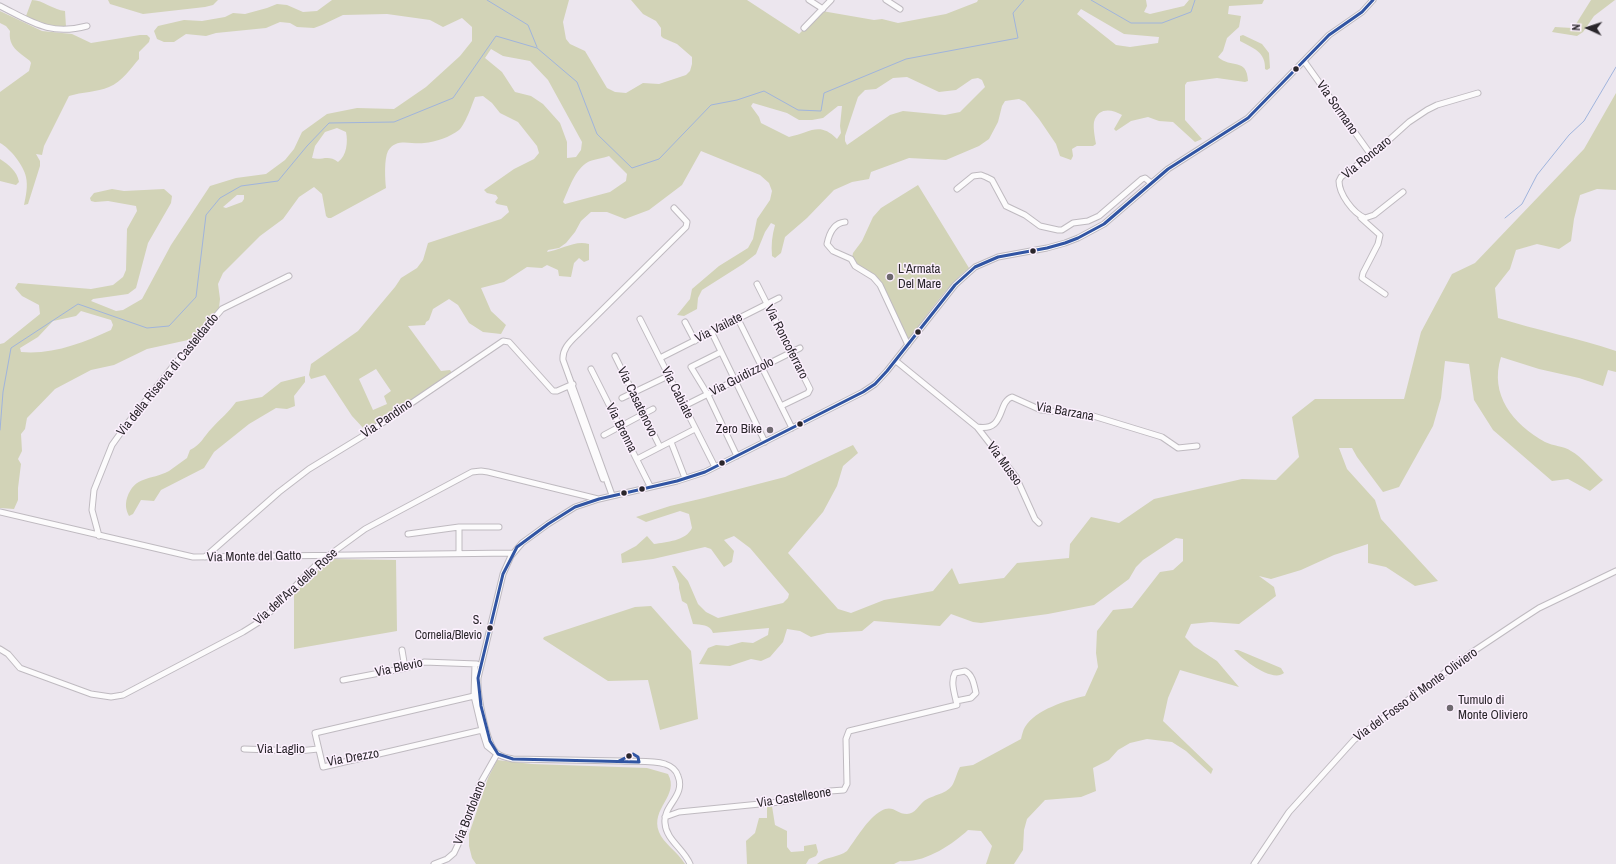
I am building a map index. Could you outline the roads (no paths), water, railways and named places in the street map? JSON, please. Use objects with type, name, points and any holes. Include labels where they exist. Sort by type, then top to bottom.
[{"type":"street","points":[[809,0],[823,9]]},
{"type":"street","points":[[804,28],[831,0]]},
{"type":"street","points":[[886,0],[900,9]]},
{"type":"street","points":[[690,864],[686,855],[666,831],[665,817],[667,810],[679,793],[680,783],[676,772],[666,765],[610,760],[512,759],[497,754],[487,746],[474,696],[478,664],[503,574],[513,553],[522,543],[575,507],[599,499],[685,478],[715,467],[863,392],[874,384],[896,360],[955,285],[975,266],[998,257],[1048,248],[1078,238],[1104,224],[1151,183],[1183,158],[1223,135],[1248,118],[1329,34],[1362,12],[1373,0]]},
{"type":"street","points":[[0,6],[36,24],[52,29],[72,30],[87,26]]},
{"type":"street","name":"Via Sormano","points":[[1304,61],[1371,155]]},
{"type":"street","name":"Via Roncaro","points":[[1358,214],[1339,186],[1341,177],[1371,155],[1409,122],[1427,110],[1438,105],[1478,93]]},
{"type":"street","points":[[957,189],[972,176],[986,176],[992,180],[1006,206],[1025,215],[1040,226],[1062,230],[1073,223],[1088,221],[1099,216],[1142,179],[1144,178],[1151,183]]},
{"type":"street","points":[[1358,214],[1365,218],[1371,217],[1403,192]]},
{"type":"street","points":[[611,496],[563,360],[565,349],[579,333],[686,227],[687,222],[674,208]]},
{"type":"street","points":[[1358,214],[1380,235],[1379,242],[1363,273],[1362,278],[1385,294]]},
{"type":"street","points":[[845,222],[840,222],[833,229],[827,244],[833,250],[851,259],[855,266],[873,277],[880,285],[908,345]]},
{"type":"street","name":"Via della Riserva di Casteldardo","points":[[99,536],[92,510],[94,490],[112,445],[127,424],[174,365],[222,309],[289,276]]},
{"type":"street","name":"Via Roncoferraro","points":[[757,284],[810,389],[810,392],[781,406]]},
{"type":"street","name":"Via Vailate","points":[[660,358],[779,298]]},
{"type":"street","name":"Via Cabiate","points":[[640,319],[715,467]]},
{"type":"street","points":[[738,319],[792,428]]},
{"type":"street","points":[[685,322],[695,341]]},
{"type":"street","points":[[712,333],[765,442]]},
{"type":"street","name":"Via Pandino","points":[[205,557],[279,492],[309,469],[363,436],[503,341],[509,342],[553,391],[556,392],[571,385]]},
{"type":"street","name":"Via Guidizzolo","points":[[684,406],[800,348]]},
{"type":"street","points":[[721,352],[691,367],[708,395],[737,456]]},
{"type":"street","name":"Via Casatenovo","points":[[615,356],[660,447]]},
{"type":"street","points":[[896,360],[977,427]]},
{"type":"street","name":"Via Brenna","points":[[591,369],[650,486]]},
{"type":"street","points":[[622,398],[668,376]]},
{"type":"street","name":"Via Barzana","points":[[977,427],[984,428],[994,425],[998,421],[1007,400],[1012,397],[1041,410],[1090,415],[1164,437],[1178,448],[1197,446]]},
{"type":"street","points":[[604,435],[653,409]]},
{"type":"street","name":"Via Musso","points":[[977,427],[1016,477],[1034,520],[1039,523]]},
{"type":"street","name":"Via Casatenovo","points":[[637,459],[695,429]]},
{"type":"street","points":[[670,442],[680,462],[685,478]]},
{"type":"street","name":"Via dell'Ara delle Rose","points":[[0,649],[8,654],[20,668],[91,694],[111,697],[123,695],[259,622],[328,555],[381,520],[476,471],[486,471],[599,499]]},
{"type":"street","name":"Via Monte del Gatto","points":[[0,512],[99,536],[161,549],[182,556],[205,557],[513,553]]},
{"type":"street","points":[[408,534],[459,528],[499,527]]},
{"type":"street","points":[[459,528],[459,553]]},
{"type":"street","name":"Via del Fosso di Monte Oliviero","points":[[1254,864],[1289,812],[1354,740],[1465,658],[1539,608],[1616,571]]},
{"type":"street","points":[[402,650],[405,668]]},
{"type":"street","name":"Via Blevio","points":[[343,680],[428,662],[478,664]]},
{"type":"street","points":[[478,664],[478,696],[488,736],[497,754]]},
{"type":"street","name":"Via Castelleone","points":[[665,817],[679,812],[780,802],[830,791],[844,790],[847,785],[846,737],[849,730],[957,705],[956,701],[953,682],[953,677],[955,673],[966,671],[969,672],[976,693],[971,698],[956,701]]},
{"type":"street","name":"Via Drezzo","points":[[474,696],[314,733],[323,767],[482,730]]},
{"type":"street","name":"Via Laglio","points":[[244,749],[290,751],[318,749]]},
{"type":"street","name":"Via Bordolano","points":[[434,864],[450,858],[456,850],[480,784],[497,754]]},
{"type":"waterway","points":[[487,0],[528,25],[537,47]]},
{"type":"waterway","points":[[0,430],[3,392],[11,348],[78,304],[147,328],[169,326],[196,297],[206,215],[220,198],[241,186],[278,181],[307,146],[329,123],[394,122],[453,98],[496,36],[537,48],[577,82],[597,134],[632,168],[659,159],[711,105],[737,100],[764,91],[798,110],[821,111],[824,93],[906,59],[1018,38],[1013,13],[1024,0]]},
{"type":"waterway","points":[[1091,0],[1131,23],[1162,23],[1191,12],[1195,0]]},
{"type":"waterway","points":[[1505,218],[1522,204],[1537,175],[1569,135],[1584,121],[1616,67]]},
{"type":"place","name":"L'Armata Del Mare","points":[[890,277]]},
{"type":"place","name":"Zero Bike","points":[[770,430]]},
{"type":"place","name":"S. Cornelia/Blevio","points":[[490,628]]},
{"type":"place","name":"Tumulo di Monte Oliviero","points":[[1450,708]]}]
